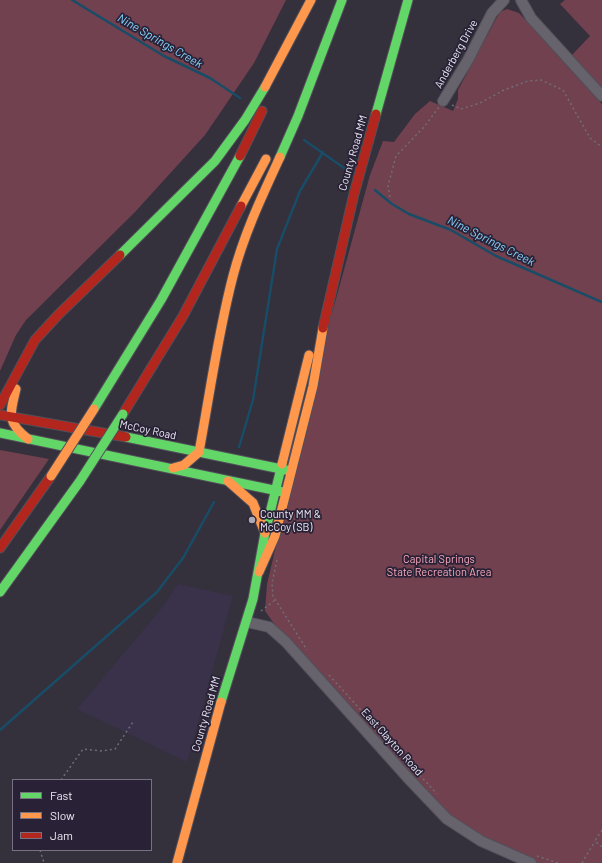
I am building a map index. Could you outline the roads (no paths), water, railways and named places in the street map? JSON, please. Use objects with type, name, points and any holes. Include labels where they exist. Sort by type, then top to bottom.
[{"type":"main road","points":[[0,405],[6,399],[13,379],[17,376],[27,353],[35,340],[215,161],[245,120],[267,85],[312,0]]},
{"type":"main road","points":[[0,548],[51,476],[147,325],[206,220],[249,139],[312,0]]},
{"type":"main road","points":[[291,108],[342,0]]},
{"type":"main road","points":[[173,468],[184,465],[199,452],[233,275],[250,223],[298,116],[342,0]]},
{"type":"main road","name":"County Road MM","points":[[177,863],[223,694],[247,622],[260,572],[274,536],[313,386],[325,313],[354,194],[408,0]]},
{"type":"main road","points":[[0,592],[80,481],[123,414],[183,316],[272,148]]},
{"type":"main road","name":"County Road MM","points":[[260,572],[265,533],[275,489],[312,343],[325,313]]},
{"type":"main road","points":[[17,376],[18,380],[10,418],[15,430],[28,439]]},
{"type":"main road","name":"McCoy Road","points":[[0,415],[10,418],[106,433],[291,471]]},
{"type":"main road","points":[[0,433],[224,478],[275,489],[285,493]]},
{"type":"main road","points":[[224,478],[242,492],[254,505],[258,520],[265,533]]},
{"type":"street","name":"Anderberg Drive","points":[[443,101],[468,60],[492,13],[504,0]]},
{"type":"street","points":[[520,0],[531,18],[602,96]]},
{"type":"street","name":"East Clayton Road","points":[[247,622],[269,628],[286,642],[407,777],[447,819],[481,841],[532,859]]},
{"type":"waterway","name":"Nine Springs Creek","points":[[72,0],[164,56],[210,78],[240,98]]},
{"type":"waterway","points":[[304,140],[347,170]]},
{"type":"waterway","points":[[239,447],[253,400],[277,249],[300,191],[323,152]]},
{"type":"waterway","name":"Nine Springs Creek","points":[[375,190],[392,204],[409,214],[451,230],[496,256],[602,302]]},
{"type":"waterway","points":[[0,730],[157,592],[183,558],[214,502]]},
{"type":"place","name":"County MM & McCoy (SB)","points":[[252,520]]},
{"type":"park label","name":"Capital Springs State Recreation Area","points":[[439,565]]}]
